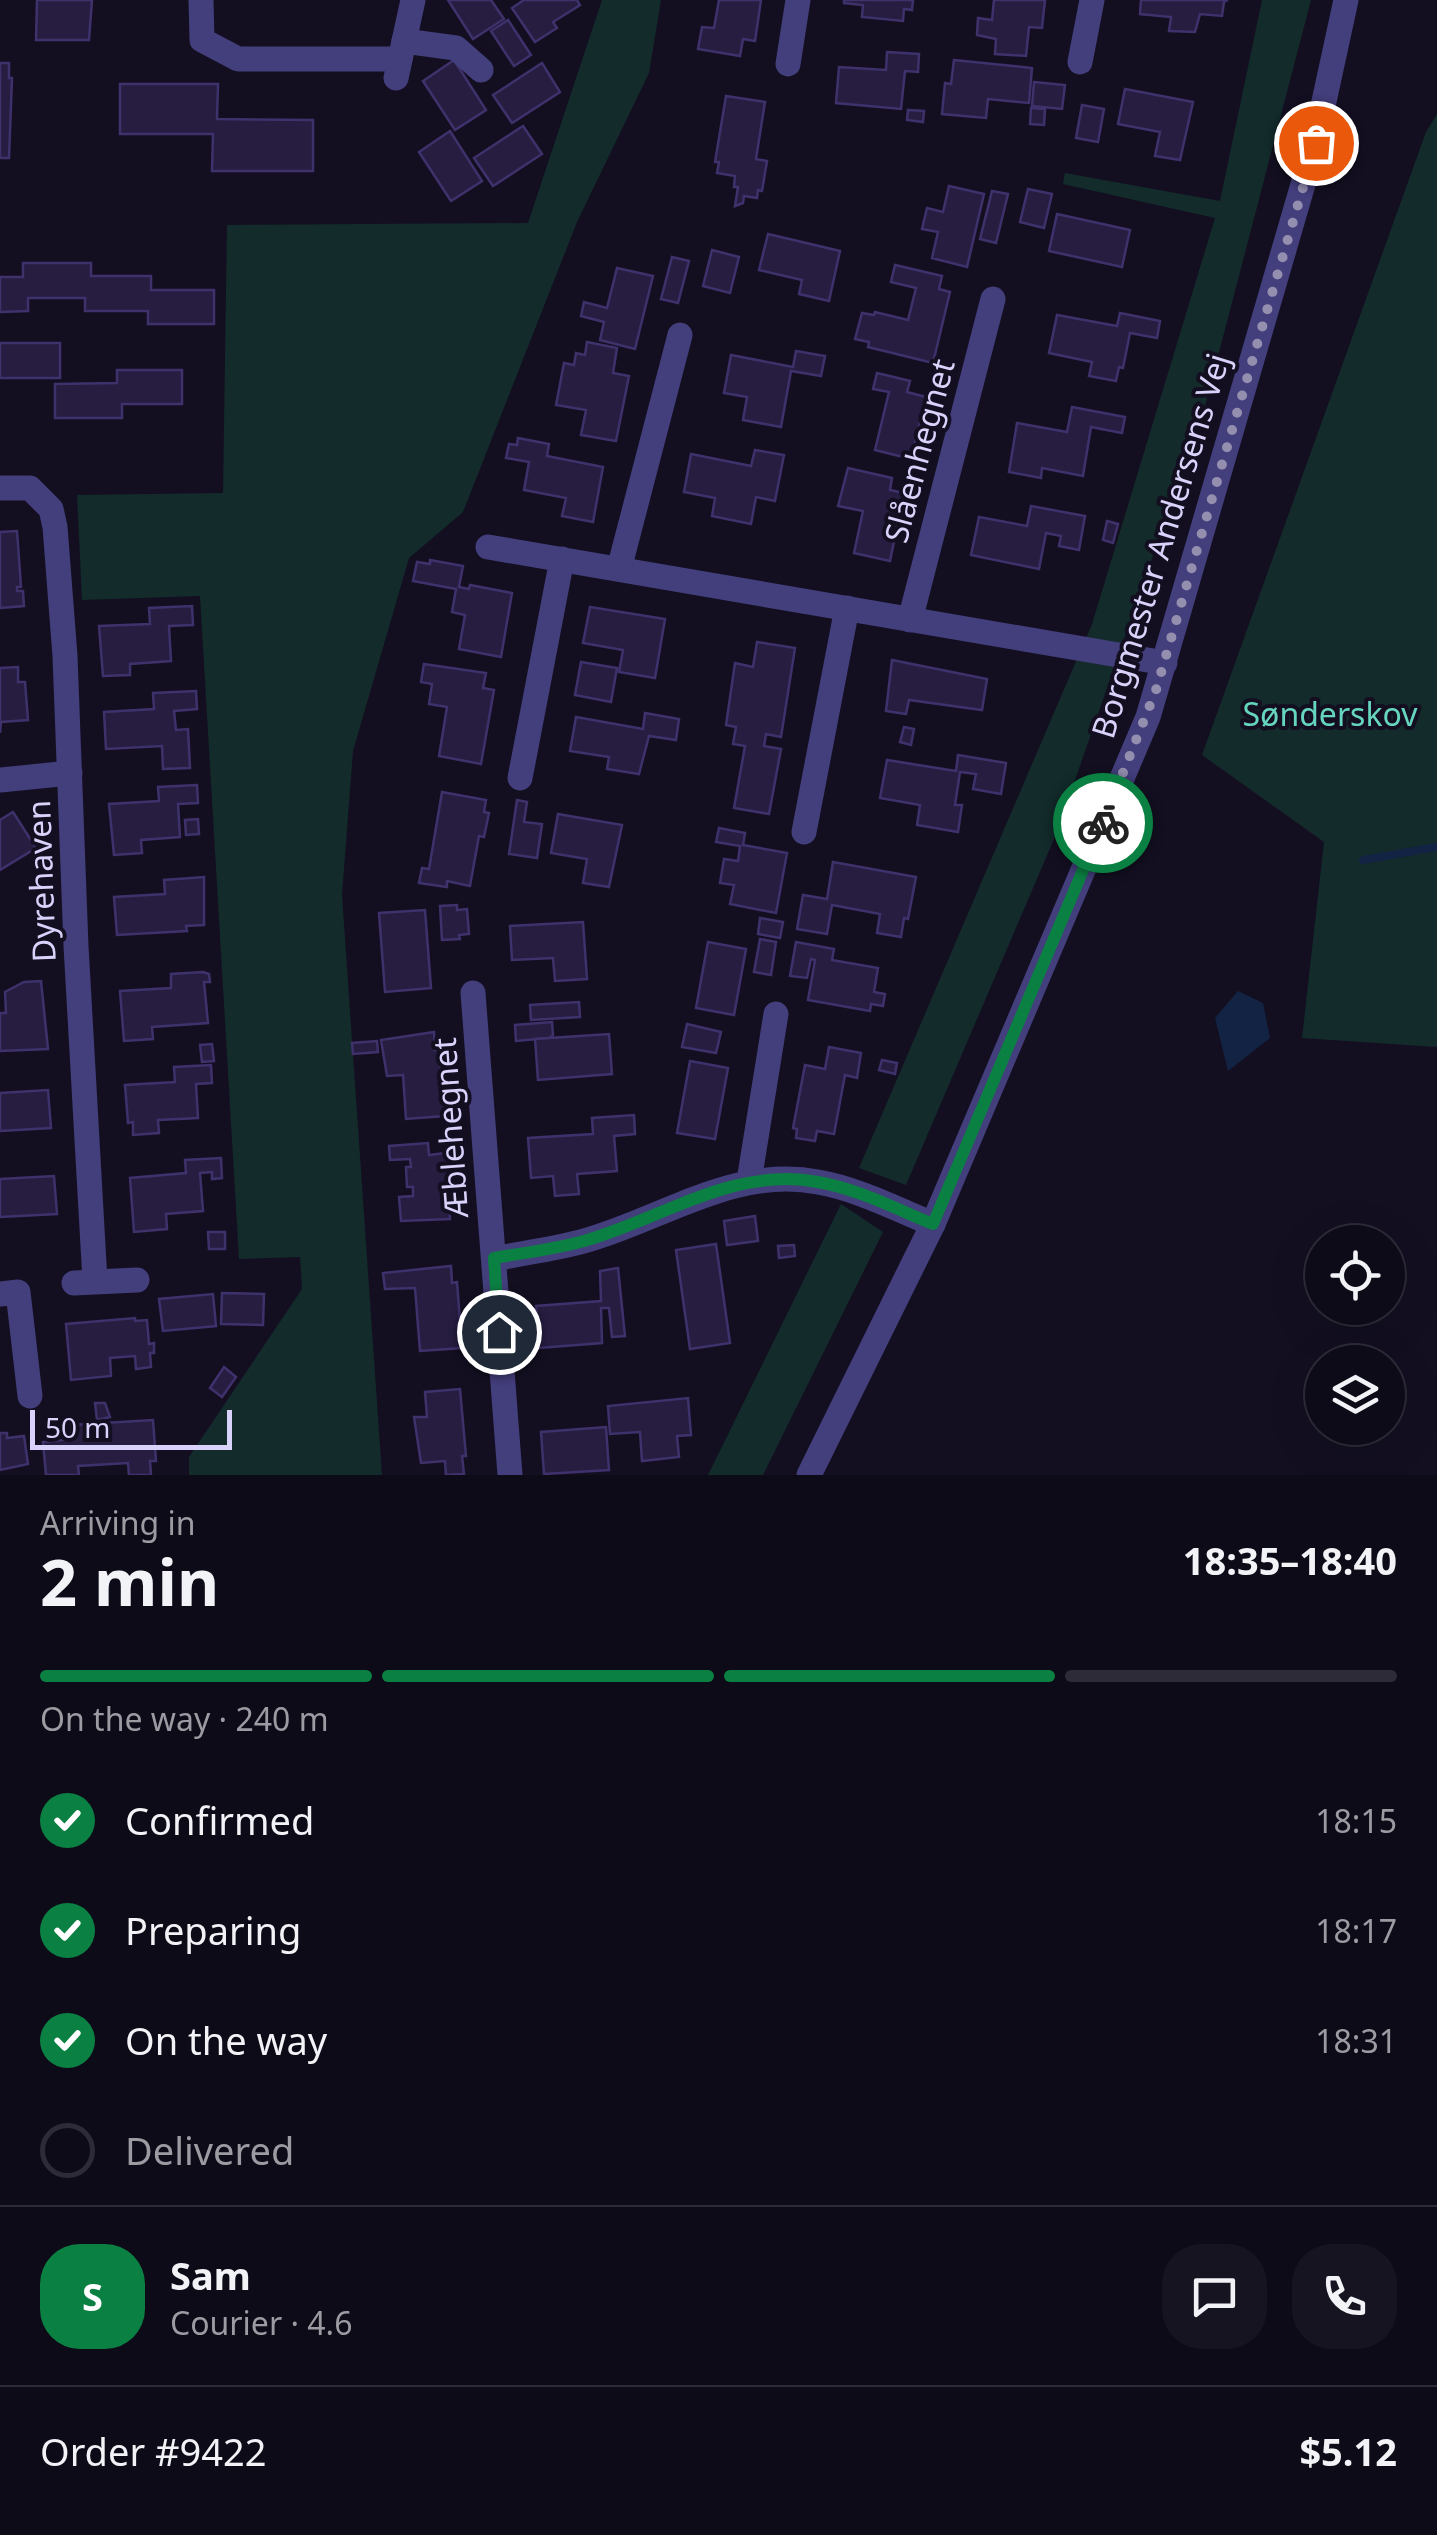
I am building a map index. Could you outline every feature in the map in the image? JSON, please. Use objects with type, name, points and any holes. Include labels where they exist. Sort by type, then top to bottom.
[{"type":"street","points":[[201,0],[202,40],[238,58],[400,59],[456,48],[481,70]]},
{"type":"street","points":[[400,59],[413,0]]},
{"type":"street","points":[[788,64],[798,0]]},
{"type":"street","points":[[1080,62],[1092,0]]},
{"type":"street","name":"Borgmester Andersens Vej","points":[[809,1475],[933,1224],[1148,717],[1316,143],[1346,0]]},
{"type":"street","name":"Slåenhegnet","points":[[910,620],[993,299]]},
{"type":"street","points":[[619,569],[680,335]]},
{"type":"street","name":"Dyrehaven","points":[[0,488],[30,488],[51,509],[55,528],[70,772],[85,1282],[137,1280]]},
{"type":"street","points":[[488,547],[1164,663]]},
{"type":"street","points":[[520,778],[562,559]]},
{"type":"street","points":[[804,832],[847,608]]},
{"type":"street","points":[[0,780],[70,772]]},
{"type":"street","name":"Æblehegnet","points":[[473,993],[510,1475]]},
{"type":"street","points":[[749,1181],[776,1014]]},
{"type":"street","name":"Æblehegnet","points":[[494,1258],[583,1242],[715,1190],[749,1181],[816,1182],[849,1190],[933,1224]]},
{"type":"street","points":[[0,1294],[18,1292],[30,1396]]},
{"type":"green space","points":[[602,0],[661,0],[649,73],[577,222],[463,512],[409,558],[353,751],[342,895],[382,1475],[189,1475],[189,1457],[302,1289],[300,1257],[239,1259],[200,596],[82,600],[77,495],[223,493],[227,225],[528,223]]},
{"type":"green space","points":[[1262,0],[1311,0],[1205,406],[1057,832],[906,1185],[859,1168],[1092,624],[1215,218],[1063,184],[1065,173],[1220,201]]},
{"type":"green space","name":"Sønderskov","points":[[1437,114],[1437,1047],[1302,1038],[1324,842],[1202,755],[1426,132]]},
{"type":"green space","points":[[841,1204],[883,1232],[763,1475],[708,1475]]},
{"type":"water","points":[[1238,991],[1263,1003],[1270,1038],[1228,1071],[1215,1018]]},
{"type":"building","points":[[37,0],[92,0],[89,40],[36,40]]},
{"type":"building","points":[[448,0],[491,0],[504,19],[473,39]]},
{"type":"building","points":[[524,0],[577,0],[580,5],[553,22],[557,28],[535,42],[512,8]]},
{"type":"building","points":[[719,0],[761,0],[755,41],[743,39],[740,56],[698,49],[702,27],[714,28]]},
{"type":"building","points":[[844,0],[913,0],[912,10],[904,9],[903,21],[862,17],[863,5]]},
{"type":"building","points":[[994,0],[1045,0],[1042,28],[1029,27],[1026,56],[995,54],[996,39],[977,35],[978,18],[992,20]]},
{"type":"building","points":[[1141,0],[1228,0],[1224,2],[1222,16],[1200,14],[1195,32],[1169,31],[1171,17],[1140,14]]},
{"type":"building","points":[[508,20],[531,55],[514,66],[491,31]]},
{"type":"building","points":[[887,52],[919,54],[918,72],[905,71],[901,109],[836,103],[839,67],[886,70]]},
{"type":"building","points":[[454,60],[486,110],[455,130],[423,81]]},
{"type":"building","points":[[954,60],[1032,68],[1029,103],[988,99],[986,118],[942,114],[945,83],[951,84]]},
{"type":"building","points":[[0,63],[9,63],[12,78],[9,158],[0,158]]},
{"type":"building","points":[[542,63],[560,92],[512,123],[493,95]]},
{"type":"building","points":[[1034,82],[1065,85],[1062,109],[1032,106]]},
{"type":"building","points":[[120,84],[218,84],[217,119],[313,120],[313,171],[212,171],[213,134],[120,134]]},
{"type":"building","points":[[1125,89],[1193,102],[1180,160],[1155,156],[1160,132],[1118,124]]},
{"type":"building","points":[[726,96],[765,102],[756,159],[767,161],[762,191],[758,190],[757,198],[744,196],[743,203],[735,206],[735,176],[717,173],[719,162],[715,162]]},
{"type":"building","points":[[1082,105],[1104,109],[1098,142],[1076,138]]},
{"type":"building","points":[[1031,108],[1045,109],[1044,125],[1030,124]]},
{"type":"building","points":[[908,110],[924,111],[923,122],[907,120]]},
{"type":"building","points":[[523,126],[542,154],[493,186],[474,158]]},
{"type":"building","points":[[450,131],[482,181],[451,201],[419,152]]},
{"type":"building","points":[[949,186],[984,194],[967,267],[932,258],[938,232],[922,229],[927,208],[943,212]]},
{"type":"building","points":[[1028,189],[1052,194],[1044,228],[1020,222]]},
{"type":"building","points":[[992,191],[1008,194],[996,243],[980,239]]},
{"type":"building","points":[[1057,214],[1130,230],[1122,267],[1049,251]]},
{"type":"building","points":[[768,234],[840,251],[829,301],[799,294],[802,280],[759,270]]},
{"type":"building","points":[[712,250],[739,257],[730,293],[703,286]]},
{"type":"building","points":[[672,257],[689,261],[678,303],[661,299]]},
{"type":"building","points":[[23,263],[91,263],[91,276],[151,276],[151,290],[214,290],[214,324],[148,324],[148,311],[85,311],[85,298],[28,298],[28,311],[0,312],[0,277],[23,277]]},
{"type":"building","points":[[895,265],[942,276],[939,289],[950,292],[933,363],[868,347],[869,342],[855,339],[862,313],[908,320],[916,288],[891,282]]},
{"type":"building","points":[[617,268],[653,276],[635,349],[600,340],[604,322],[581,316],[584,302],[607,308]]},
{"type":"building","points":[[1120,313],[1160,321],[1157,338],[1130,333],[1123,368],[1119,367],[1116,381],[1089,376],[1092,362],[1049,353],[1057,315],[1117,326]]},
{"type":"building","points":[[587,342],[617,348],[613,373],[629,376],[616,441],[581,435],[586,410],[556,405],[564,363],[574,365],[576,353],[585,355]]},
{"type":"building","points":[[0,343],[60,343],[60,378],[0,378]]},
{"type":"building","points":[[796,351],[825,356],[821,376],[791,371],[781,427],[743,420],[747,397],[724,393],[731,355],[793,367]]},
{"type":"building","points":[[117,370],[182,370],[182,404],[122,404],[122,418],[55,418],[55,384],[117,383]]},
{"type":"building","points":[[877,373],[910,381],[907,392],[926,397],[911,459],[875,450],[889,392],[873,389]]},
{"type":"building","points":[[1072,407],[1125,417],[1122,433],[1091,427],[1083,476],[1042,468],[1041,478],[1009,472],[1017,423],[1067,432]]},
{"type":"building","points":[[518,438],[549,444],[547,456],[603,467],[593,522],[562,516],[566,498],[524,490],[529,462],[506,458],[509,444],[517,445]]},
{"type":"building","points":[[755,450],[784,455],[775,501],[756,497],[751,524],[712,516],[715,498],[684,492],[691,454],[751,466]]},
{"type":"building","points":[[848,468],[892,478],[890,490],[904,493],[890,561],[854,553],[863,511],[838,506]]},
{"type":"building","points":[[1031,506],[1085,516],[1079,550],[1059,546],[1061,536],[1046,533],[1039,569],[971,555],[979,517],[1027,526]]},
{"type":"building","points":[[1107,521],[1118,524],[1113,543],[1103,540]]},
{"type":"building","points":[[17,531],[21,587],[17,591],[23,591],[24,606],[0,608],[0,532]]},
{"type":"building","points":[[430,560],[463,566],[459,587],[469,589],[470,585],[512,593],[501,657],[459,649],[465,615],[452,612],[456,589],[413,581],[417,562],[430,564]]},
{"type":"building","points":[[192,606],[193,625],[169,626],[171,661],[130,664],[130,675],[103,676],[99,626],[150,624],[149,608]]},
{"type":"building","points":[[590,607],[665,619],[655,678],[619,672],[623,650],[583,643]]},
{"type":"building","points":[[757,642],[795,648],[781,737],[766,734],[764,746],[781,749],[769,814],[734,808],[745,746],[733,744],[736,727],[726,725],[735,663],[753,667]]},
{"type":"building","points":[[892,660],[987,679],[982,710],[909,700],[906,714],[886,711]]},
{"type":"building","points":[[581,662],[617,668],[611,702],[575,695]]},
{"type":"building","points":[[424,664],[486,673],[483,688],[494,690],[481,764],[439,756],[447,707],[429,704],[432,684],[421,682]]},
{"type":"building","points":[[18,667],[18,682],[25,682],[28,720],[1,722],[0,733],[0,668]]},
{"type":"building","points":[[196,691],[197,709],[174,711],[176,730],[188,729],[190,768],[163,769],[162,746],[106,749],[104,712],[154,709],[153,693]]},
{"type":"building","points":[[645,713],[679,719],[676,740],[649,736],[639,774],[607,769],[609,757],[570,751],[576,717],[643,729]]},
{"type":"building","points":[[904,727],[914,729],[911,745],[900,742]]},
{"type":"building","points":[[958,755],[1006,763],[1001,794],[973,789],[976,774],[960,772],[955,805],[962,805],[958,832],[917,825],[920,805],[880,798],[887,760],[956,771]]},
{"type":"building","points":[[197,785],[198,803],[178,804],[180,837],[141,840],[142,853],[114,855],[109,804],[159,801],[158,787]]},
{"type":"building","points":[[442,792],[486,800],[484,812],[489,813],[484,837],[479,836],[470,886],[447,881],[447,887],[419,883],[422,868],[429,869]]},
{"type":"building","points":[[517,800],[527,802],[524,822],[542,824],[537,858],[509,854]]},
{"type":"building","points":[[13,812],[36,848],[0,870],[0,820]]},
{"type":"building","points":[[558,814],[622,825],[609,887],[583,883],[587,859],[551,853]]},
{"type":"building","points":[[198,819],[199,834],[186,835],[185,820]]},
{"type":"building","points":[[719,828],[745,833],[743,845],[787,853],[776,913],[730,904],[734,885],[720,883],[724,859],[738,861],[740,846],[716,842]]},
{"type":"building","points":[[833,862],[916,877],[901,937],[877,933],[880,914],[832,905],[827,934],[797,929],[803,895],[827,899]]},
{"type":"building","points":[[204,877],[204,925],[186,926],[187,931],[117,935],[114,897],[165,894],[164,880]]},
{"type":"building","points":[[457,905],[457,910],[467,909],[469,934],[442,940],[440,906]]},
{"type":"building","points":[[425,910],[431,988],[385,992],[379,913]]},
{"type":"building","points":[[760,918],[783,922],[780,938],[758,934]]},
{"type":"building","points":[[583,922],[587,979],[555,981],[553,958],[512,960],[510,926]]},
{"type":"building","points":[[760,939],[776,942],[771,975],[754,972]]},
{"type":"building","points":[[708,942],[746,949],[734,1015],[696,1008]]},
{"type":"building","points":[[796,942],[834,949],[832,960],[878,968],[874,992],[885,994],[883,1006],[871,1004],[870,1011],[808,1000],[815,960],[811,959],[807,978],[790,976]]},
{"type":"building","points":[[171,974],[209,974],[210,982],[204,982],[208,1023],[152,1027],[153,1039],[124,1041],[120,991],[171,988]]},
{"type":"building","points":[[41,981],[48,1049],[0,1051],[0,1013],[6,1013],[5,992],[24,982]]},
{"type":"building","points":[[579,1002],[580,1017],[531,1020],[530,1005]]},
{"type":"building","points":[[552,1022],[550,1038],[516,1041],[515,1025]]},
{"type":"building","points":[[687,1024],[721,1032],[716,1053],[682,1047]]},
{"type":"building","points":[[434,1032],[445,1116],[406,1119],[403,1075],[387,1076],[381,1040]]},
{"type":"building","points":[[609,1034],[612,1074],[538,1080],[535,1039]]},
{"type":"building","points":[[377,1041],[378,1052],[353,1054],[352,1043]]},
{"type":"building","points":[[212,1044],[214,1061],[202,1062],[200,1045]]},
{"type":"building","points":[[829,1047],[861,1053],[857,1078],[845,1075],[834,1134],[817,1131],[815,1141],[796,1138],[797,1129],[793,1128],[805,1065],[825,1069]]},
{"type":"building","points":[[882,1060],[897,1063],[895,1074],[879,1070]]},
{"type":"building","points":[[690,1061],[728,1068],[715,1139],[677,1133]]},
{"type":"building","points":[[211,1065],[212,1083],[196,1084],[198,1118],[158,1120],[159,1133],[133,1135],[133,1122],[128,1123],[125,1085],[175,1082],[174,1067]]},
{"type":"building","points":[[48,1090],[51,1128],[0,1131],[0,1093]]},
{"type":"building","points":[[634,1115],[635,1134],[614,1136],[617,1171],[577,1174],[579,1194],[555,1196],[553,1176],[531,1178],[528,1138],[593,1134],[592,1118]]},
{"type":"building","points":[[428,1143],[429,1155],[446,1153],[450,1219],[401,1221],[399,1197],[413,1196],[413,1187],[407,1187],[406,1167],[411,1167],[410,1159],[390,1160],[389,1146]]},
{"type":"building","points":[[221,1158],[222,1178],[212,1179],[212,1172],[200,1173],[203,1211],[166,1214],[167,1229],[134,1232],[130,1178],[186,1173],[185,1160]]},
{"type":"building","points":[[54,1176],[57,1214],[0,1217],[0,1179]]},
{"type":"building","points":[[755,1216],[758,1241],[727,1245],[724,1221]]},
{"type":"building","points":[[208,1232],[225,1232],[225,1249],[209,1249]]},
{"type":"building","points":[[716,1244],[730,1343],[690,1349],[676,1250]]},
{"type":"building","points":[[794,1245],[795,1256],[779,1258],[778,1246]]},
{"type":"building","points":[[451,1266],[452,1283],[457,1282],[462,1348],[420,1351],[415,1288],[385,1289],[383,1273]]},
{"type":"building","points":[[618,1268],[625,1336],[612,1337],[609,1308],[601,1308],[602,1343],[539,1348],[536,1306],[601,1301],[600,1271]]},
{"type":"building","points":[[222,1293],[264,1294],[263,1325],[221,1324]]},
{"type":"building","points":[[213,1294],[216,1326],[163,1331],[159,1299]]},
{"type":"building","points":[[147,1320],[149,1344],[154,1343],[151,1367],[136,1369],[135,1356],[110,1358],[111,1376],[71,1380],[66,1324]]},
{"type":"building","points":[[224,1367],[236,1377],[222,1397],[210,1388]]},
{"type":"building","points":[[460,1389],[464,1474],[446,1475],[445,1461],[421,1463],[414,1417],[427,1417],[425,1392]]},
{"type":"building","points":[[688,1398],[691,1435],[677,1436],[679,1457],[642,1461],[640,1432],[610,1434],[608,1406]]},
{"type":"building","points":[[95,1403],[105,1403],[110,1417],[97,1420]]},
{"type":"building","points":[[153,1420],[156,1461],[150,1461],[151,1475],[129,1475],[128,1463],[78,1466],[79,1475],[46,1475],[43,1442],[72,1439],[71,1425]]},
{"type":"building","points":[[606,1427],[609,1470],[544,1474],[541,1432]]},
{"type":"building","points":[[0,1433],[7,1433],[7,1438],[24,1436],[28,1464],[0,1470]]},
{"type":"waterway","points":[[1363,860],[1437,847]]},
{"type":"way so far","points":[[1103,823],[1148,717],[1316,143]]},
{"type":"route","points":[[499,1332],[494,1258],[583,1242],[715,1190],[749,1181],[816,1182],[849,1190],[933,1224],[1103,823]]}]
